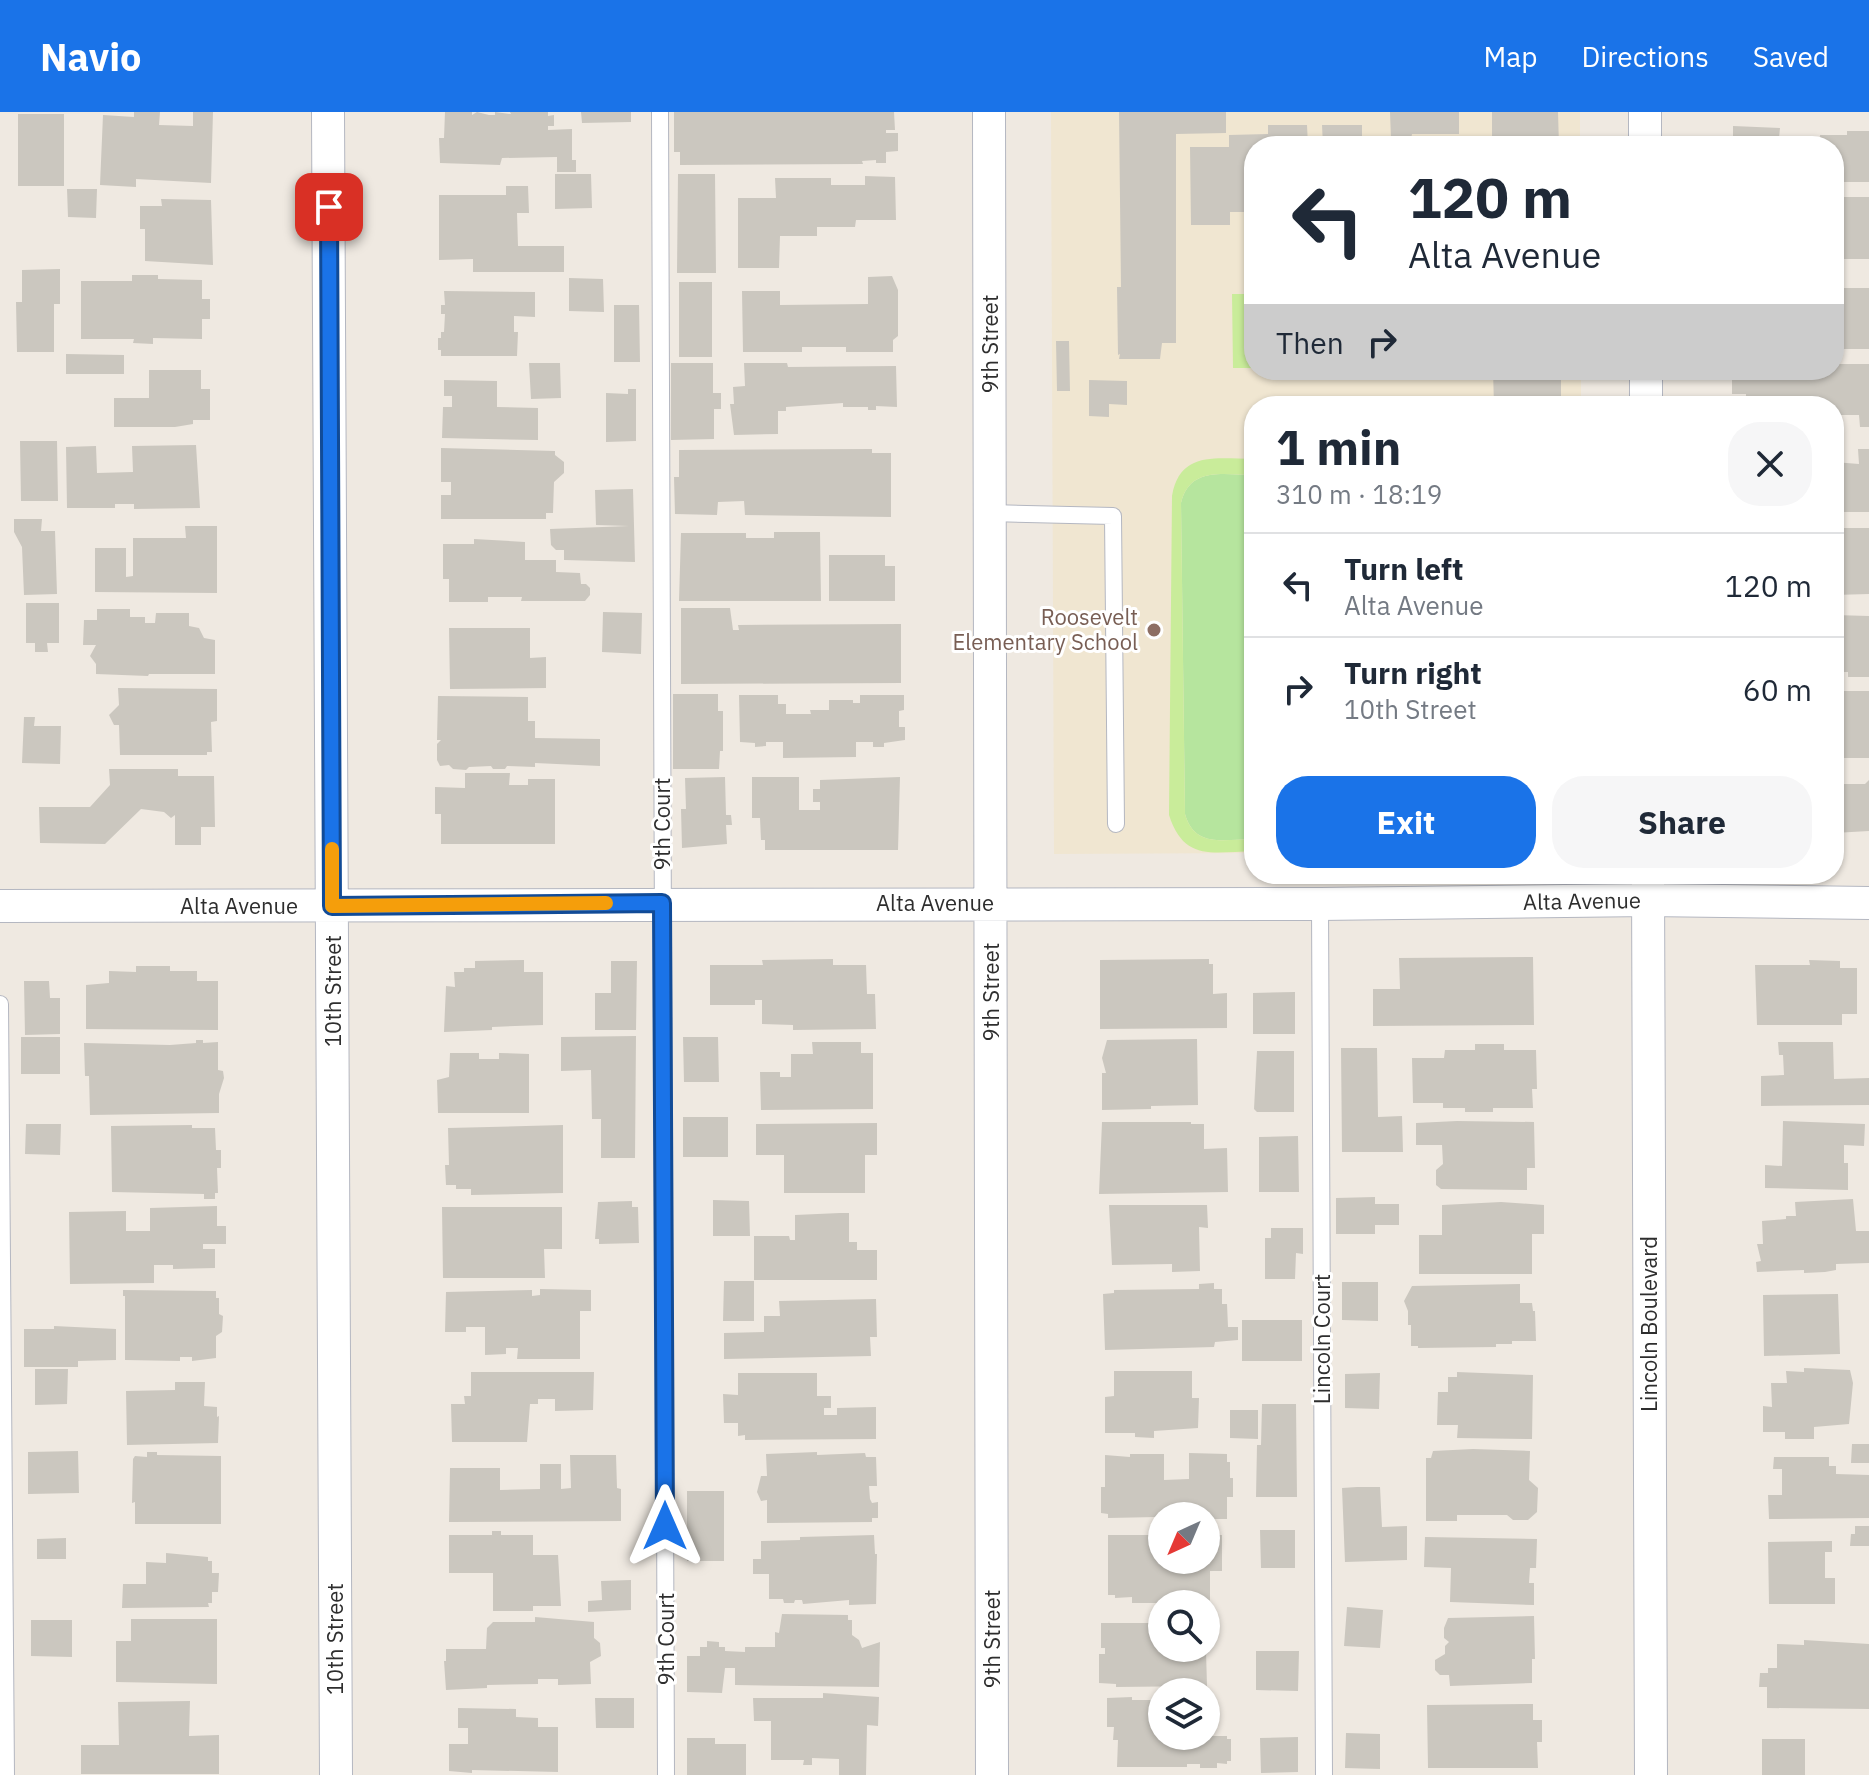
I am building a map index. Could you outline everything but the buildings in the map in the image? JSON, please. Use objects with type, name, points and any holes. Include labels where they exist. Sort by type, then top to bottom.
[{"type":"street","name":"10th Street","points":[[328,112],[336,1775]]},
{"type":"street","name":"9th Street","points":[[989,112],[992,1775]]},
{"type":"street","points":[[1645,112],[1645,136]]},
{"type":"street","name":"Alta Avenue","points":[[0,906],[1320,904],[1648,887],[1869,903]]},
{"type":"street","name":"Lincoln Boulevard","points":[[1648,887],[1651,1775]]},
{"type":"lane","name":"9th Court","points":[[660,112],[666,1775]]},
{"type":"lane","points":[[990,513],[1113,516],[1116,824]]},
{"type":"lane","name":"Lincoln Court","points":[[1320,904],[1324,1775]]},
{"type":"lane","points":[[0,1004],[6,1775]]},
{"type":"shaded area","name":"Roosevelt Elementary School","points":[[1051,112],[1580,112],[1580,136],[1244,136],[1244,380],[1581,380],[1581,396],[1244,396],[1244,853],[1054,854]]},
{"type":"green space","points":[[1232,294],[1244,294],[1244,368],[1233,368]]},
{"type":"green space","points":[[1244,459],[1244,475],[1220,474],[1200,478],[1185,491],[1181,503],[1185,814],[1196,833],[1212,840],[1244,839],[1244,851],[1213,852],[1192,847],[1175,830],[1169,815],[1172,496],[1183,471],[1202,460]]},
{"type":"green space","points":[[1220,474],[1244,475],[1244,839],[1212,840],[1204,837],[1196,833],[1185,814],[1181,503],[1192,483]]},
{"type":"slow traffic","points":[[332,849],[332,906],[606,903]]},
{"type":"place","name":"Roosevelt Elementary School","points":[[1154,630]]},
{"type":"route","points":[[329,207],[332,906],[662,903],[665,1526]]}]
